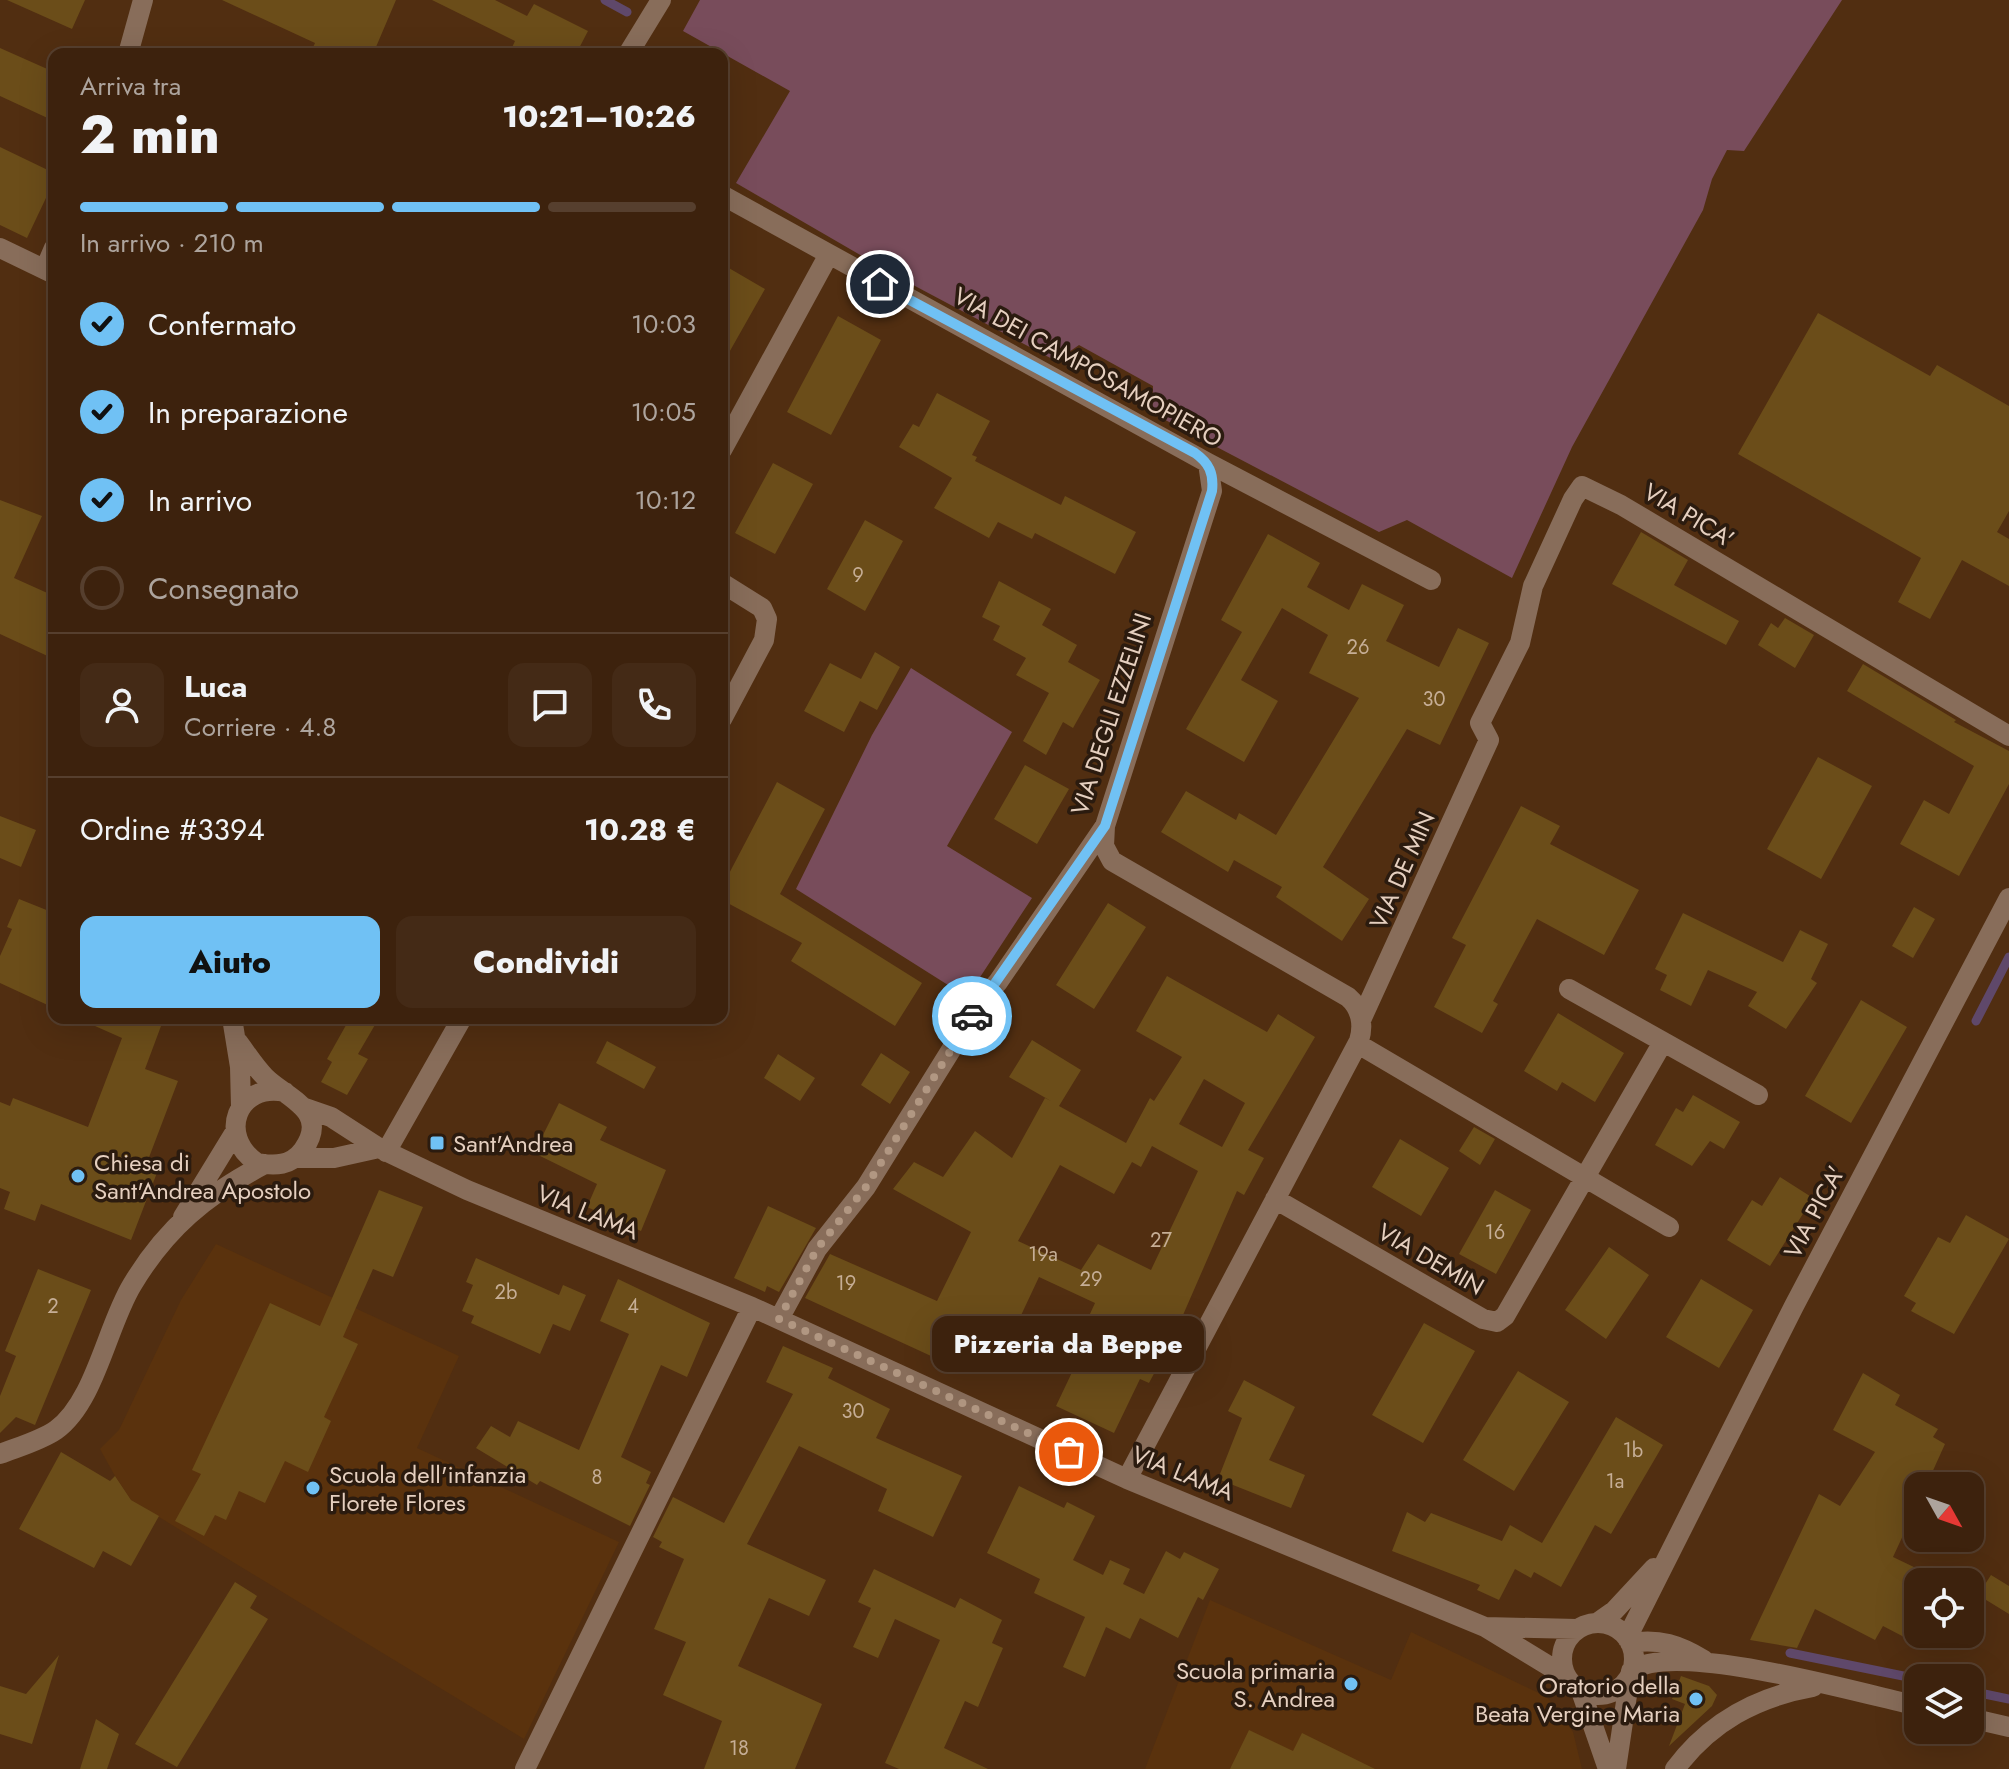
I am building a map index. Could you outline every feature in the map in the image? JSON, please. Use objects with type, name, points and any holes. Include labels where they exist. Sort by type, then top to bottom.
[{"type":"street","points":[[130,48],[143,0]]},
{"type":"street","points":[[632,48],[661,0]]},
{"type":"street","name":"VIA DEI CAMPOSAMOPIERO","points":[[728,198],[1208,463],[1431,580]]},
{"type":"street","points":[[0,248],[48,271]]},
{"type":"street","points":[[728,439],[828,256]]},
{"type":"street","name":"VIA DEGLI EZZELINI","points":[[779,1319],[817,1249],[866,1187],[982,1000],[998,982],[1105,826],[1212,491],[1213,477],[1208,463]]},
{"type":"street","name":"VIA PICA'","points":[[1489,740],[1480,723],[1520,643],[1533,586],[1582,486],[1621,505],[2009,736]]},
{"type":"street","points":[[728,587],[762,608],[767,627],[764,640],[728,708]]},
{"type":"street","name":"VIA DE MIN","points":[[1361,1020],[1489,740]]},
{"type":"street","points":[[1105,826],[1104,846],[1112,861],[1348,997],[1361,1020],[1358,1044],[1127,1479]]},
{"type":"street","name":"VIA PICA'","points":[[1629,1641],[1667,1553],[2009,898]]},
{"type":"street","points":[[1569,989],[1758,1095]]},
{"type":"street","points":[[0,1454],[58,1429],[74,1408],[130,1288],[183,1217],[235,1132],[241,1107],[238,1042],[234,1024]]},
{"type":"street","points":[[235,1132],[246,1155],[265,1164],[382,1150],[458,1024]]},
{"type":"street","points":[[238,1042],[265,1077],[305,1108],[311,1127],[309,1139],[296,1158]]},
{"type":"street","points":[[1583,1176],[1663,1042]]},
{"type":"street","points":[[1358,1044],[1669,1227]]},
{"type":"street","points":[[241,1107],[262,1091],[285,1092]]},
{"type":"street","name":"VIA LAMA","points":[[305,1108],[331,1117],[382,1150],[467,1190],[752,1307],[1127,1479],[1485,1627],[1574,1684]]},
{"type":"street","points":[[183,1217],[265,1164]]},
{"type":"street","name":"VIA DEMIN","points":[[1275,1199],[1491,1323],[1505,1316],[1583,1176]]},
{"type":"street","points":[[525,1769],[752,1307]]},
{"type":"street","name":"VIA PICA'","points":[[1597,1623],[1614,1611],[1667,1553]]},
{"type":"street","points":[[1608,1769],[1561,1657],[1569,1637],[1577,1629],[1597,1623],[1619,1630],[1629,1641],[1631,1673],[1616,1769]]},
{"type":"street","name":"VIA LAMA","points":[[1485,1627],[1577,1629]]},
{"type":"street","points":[[1629,1641],[1654,1639],[1687,1650],[1704,1660]]},
{"type":"street","points":[[1574,1684],[1609,1693],[1631,1673],[1650,1663],[1704,1660],[1904,1703]]},
{"type":"street","points":[[1675,1769],[1688,1751],[1744,1707],[1765,1698],[1825,1685]]},
{"type":"street","points":[[1984,1721],[2009,1727]]},
{"type":"shaded area","points":[[700,0],[1842,0],[1744,151],[1727,150],[1712,179],[1703,210],[1572,447],[1512,578],[1407,520],[1379,532],[1152,413],[1153,386],[1079,345],[1056,361],[900,278],[736,183],[790,91],[728,56],[728,48],[713,48],[683,31]]},
{"type":"shaded area","points":[[911,668],[1012,732],[947,846],[1032,898],[967,997],[796,889],[872,735]]},
{"type":"shaded area","name":"Scuola dell'infanzia Florete Flores","points":[[216,1244],[459,1356],[417,1448],[619,1542],[524,1739],[131,1500],[115,1476],[100,1449],[119,1430],[181,1300]]},
{"type":"shaded area","name":"Scuola primaria S. Andrea","points":[[1210,1600],[1391,1680],[1411,1632],[1547,1697],[1573,1732],[1582,1769],[1145,1769]]},
{"type":"building","points":[[7,0],[85,0],[72,29]]},
{"type":"building","points":[[222,0],[396,0],[376,48],[313,48],[315,43]]},
{"type":"building","points":[[432,0],[495,0],[527,16],[534,4],[588,31],[579,48],[512,48],[515,41]]},
{"type":"building","points":[[0,48],[48,69],[48,118],[0,96]]},
{"type":"building","points":[[0,147],[48,170],[48,194],[27,238],[0,225]]},
{"type":"building","points":[[728,267],[765,289],[728,354]]},
{"type":"building","points":[[1818,313],[1930,376],[1937,365],[2009,406],[2009,511],[1997,532],[2009,539],[2009,586],[1962,560],[1930,619],[1898,602],[1921,558],[1738,454]]},
{"type":"building","points":[[838,316],[881,340],[831,435],[787,412]]},
{"type":"building","points":[[937,393],[990,421],[972,455],[977,457],[975,461],[1061,505],[1065,496],[1136,532],[1115,574],[1035,533],[1032,539],[998,522],[989,538],[934,508],[952,478],[899,447],[913,424],[919,427]]},
{"type":"building","points":[[773,463],[813,484],[775,554],[735,533]]},
{"type":"building","points":[[0,500],[42,516],[14,578],[48,593],[48,656],[0,634]]},
{"type":"building","points":[[865,520],[903,541],[865,611],[827,589]]},
{"type":"building","points":[[1641,532],[1688,560],[1674,585],[1739,621],[1726,645],[1612,584]]},
{"type":"building","points":[[1268,534],[1320,563],[1307,587],[1349,610],[1362,584],[1404,605],[1386,641],[1439,667],[1458,628],[1489,643],[1440,745],[1407,729],[1323,867],[1369,899],[1342,941],[1276,897],[1282,887],[1234,860],[1228,872],[1161,832],[1186,791],[1236,820],[1239,813],[1276,835],[1359,698],[1309,673],[1328,635],[1282,608],[1241,680],[1278,701],[1244,762],[1186,729],[1242,632],[1221,620]]},
{"type":"building","points":[[999,581],[1051,609],[1042,625],[1077,645],[1068,662],[1100,680],[1073,728],[1063,722],[1046,755],[1023,741],[1049,693],[1016,675],[1026,658],[993,640],[1000,626],[982,617]]},
{"type":"building","points":[[1785,618],[1814,635],[1795,668],[1758,645],[1771,623],[1778,628]]},
{"type":"building","points":[[875,652],[900,667],[877,710],[860,701],[844,732],[804,711],[830,663],[861,679]]},
{"type":"building","points":[[1863,664],[1956,720],[1954,722],[2009,751],[2009,784],[1959,876],[1900,844],[1924,800],[1949,814],[1974,766],[1847,691]]},
{"type":"building","points":[[1818,757],[1872,786],[1821,879],[1767,849]]},
{"type":"building","points":[[1025,765],[1069,789],[1037,844],[994,819]]},
{"type":"building","points":[[777,782],[825,809],[780,894],[922,983],[895,1026],[791,961],[802,943],[728,903],[728,876]]},
{"type":"building","points":[[1521,806],[1560,826],[1550,844],[1639,890],[1604,955],[1537,919],[1493,1001],[1498,1004],[1482,1033],[1434,1007],[1466,945],[1452,938]]},
{"type":"building","points":[[0,816],[36,830],[21,867],[0,858]]},
{"type":"building","points":[[19,899],[48,911],[48,1005],[0,983],[0,956],[12,929],[7,927]]},
{"type":"building","points":[[1108,903],[1146,927],[1094,1009],[1056,985]]},
{"type":"building","points":[[1914,907],[1935,919],[1913,958],[1892,946]]},
{"type":"building","points":[[1683,913],[1783,962],[1800,930],[1828,944],[1811,979],[1817,983],[1786,1029],[1748,1006],[1757,992],[1708,970],[1691,1006],[1660,990],[1667,975],[1655,969]]},
{"type":"building","points":[[1167,976],[1267,1032],[1278,1014],[1315,1037],[1248,1150],[1264,1158],[1244,1195],[1237,1191],[1173,1338],[1149,1383],[1140,1379],[1114,1433],[1056,1406],[1075,1366],[1068,1362],[1095,1303],[1039,1277],[1009,1341],[996,1335],[982,1365],[974,1361],[968,1373],[805,1298],[830,1254],[937,1301],[971,1232],[893,1189],[914,1162],[943,1177],[975,1131],[1012,1158],[1045,1098],[1051,1101],[1009,1077],[1032,1040],[1081,1070],[1059,1106],[1126,1143],[1150,1098],[1154,1101],[1182,1057],[1136,1031]],"holes":[[[1204,1079],[1245,1103],[1222,1147],[1179,1124]],[[1152,1146],[1198,1171],[1151,1270],[1098,1244],[1081,1270],[1018,1241],[1060,1165],[1114,1194],[1132,1162],[1141,1167]]]},
{"type":"building","points":[[1861,1000],[1907,1027],[1851,1123],[1805,1096]]},
{"type":"building","points":[[1558,1013],[1624,1053],[1595,1102],[1562,1082],[1557,1091],[1524,1071]]},
{"type":"building","name":"Chiesa di Sant'Andrea Apostolo","points":[[90,1024],[162,1024],[145,1069],[178,1081],[148,1160],[160,1165],[131,1240],[41,1204],[35,1221],[4,1209],[10,1192],[0,1188],[0,1102],[10,1106],[13,1098],[88,1127],[122,1038]]},
{"type":"building","points":[[347,1024],[376,1024],[358,1054],[368,1059],[347,1095],[321,1082],[332,1062],[327,1059]]},
{"type":"building","points":[[607,1041],[656,1067],[644,1089],[596,1063]]},
{"type":"building","points":[[881,1053],[910,1072],[890,1104],[861,1085]]},
{"type":"building","points":[[778,1054],[815,1078],[800,1101],[764,1078]]},
{"type":"building","points":[[1693,1095],[1740,1122],[1724,1149],[1710,1141],[1692,1166],[1655,1145],[1676,1108],[1683,1112]]},
{"type":"building","points":[[559,1103],[607,1127],[600,1140],[666,1170],[641,1231],[587,1207],[597,1184],[534,1153]]},
{"type":"building","points":[[1474,1127],[1495,1139],[1480,1165],[1459,1151]]},
{"type":"building","points":[[1400,1139],[1449,1168],[1421,1216],[1372,1187]]},
{"type":"building","points":[[1780,1177],[1813,1198],[1770,1266],[1727,1240],[1752,1200],[1762,1206]]},
{"type":"building","points":[[379,1190],[423,1207],[393,1277],[373,1269],[343,1337],[358,1344],[324,1417],[331,1421],[308,1472],[285,1461],[265,1503],[239,1491],[226,1520],[215,1515],[204,1536],[175,1521],[201,1474],[192,1470],[270,1303],[320,1326]]},
{"type":"building","points":[[1495,1190],[1531,1210],[1496,1274],[1459,1254]]},
{"type":"building","points":[[768,1206],[816,1228],[779,1292],[767,1286],[765,1292],[734,1278]]},
{"type":"building","points":[[1966,1215],[2009,1239],[1954,1334],[1911,1311],[1916,1303],[1904,1296],[1938,1237],[1950,1243]]},
{"type":"building","points":[[1609,1247],[1649,1275],[1606,1339],[1565,1310]]},
{"type":"building","points":[[476,1258],[559,1295],[563,1285],[586,1295],[570,1331],[553,1324],[540,1354],[471,1323],[474,1316],[462,1311],[473,1285],[466,1282]]},
{"type":"building","points":[[38,1269],[91,1290],[35,1425],[16,1417],[0,1433],[0,1396],[16,1356],[5,1351]]},
{"type":"building","points":[[618,1279],[710,1323],[687,1377],[661,1365],[621,1457],[651,1472],[646,1483],[650,1485],[630,1526],[540,1481],[537,1485],[476,1448],[491,1426],[510,1437],[518,1421],[579,1450],[629,1334],[600,1321]]},
{"type":"building","points":[[1701,1279],[1753,1310],[1719,1368],[1666,1337]]},
{"type":"building","points":[[1424,1323],[1475,1351],[1423,1443],[1372,1415]]},
{"type":"building","points":[[783,1346],[833,1368],[828,1378],[890,1409],[876,1438],[962,1476],[933,1537],[878,1511],[887,1489],[799,1446],[747,1544],[826,1580],[809,1616],[769,1598],[738,1666],[822,1704],[795,1769],[704,1769],[722,1721],[663,1695],[686,1642],[654,1629],[684,1559],[659,1547],[662,1542],[653,1537],[673,1497],[724,1523],[793,1394],[766,1382]]},
{"type":"building","points":[[1518,1371],[1569,1402],[1514,1491],[1463,1460]]},
{"type":"building","points":[[1863,1373],[1900,1395],[1895,1405],[1938,1429],[1933,1437],[1945,1444],[1932,1472],[1904,1472],[1904,1533],[1893,1557],[1916,1568],[1904,1568],[1904,1637],[1883,1626],[1875,1640],[1815,1609],[1797,1648],[1750,1640],[1819,1494],[1840,1506],[1875,1452],[1833,1430]]},
{"type":"building","points":[[1244,1380],[1295,1407],[1269,1460],[1305,1475],[1291,1508],[1218,1479],[1242,1418],[1228,1411]]},
{"type":"building","points":[[1616,1417],[1663,1445],[1611,1534],[1595,1525],[1561,1587],[1534,1572],[1531,1578],[1515,1569],[1499,1600],[1477,1590],[1480,1585],[1392,1551],[1407,1512],[1425,1522],[1431,1513],[1502,1541],[1510,1525],[1542,1543]]},
{"type":"building","points":[[61,1452],[110,1481],[115,1476],[131,1500],[159,1516],[131,1566],[103,1551],[94,1568],[19,1529]]},
{"type":"building","points":[[1019,1486],[1064,1508],[1067,1502],[1095,1516],[1073,1560],[1103,1575],[1110,1560],[1130,1569],[1123,1584],[1144,1594],[1166,1551],[1180,1559],[1184,1552],[1219,1569],[1203,1600],[1198,1597],[1178,1638],[1140,1618],[1130,1639],[1106,1627],[1085,1677],[1063,1667],[1085,1617],[1034,1593],[1040,1579],[987,1553]]},
{"type":"building","points":[[874,1569],[955,1608],[960,1598],[1002,1620],[992,1643],[1003,1648],[978,1707],[965,1701],[944,1748],[988,1769],[899,1769],[885,1763],[940,1640],[895,1619],[878,1658],[853,1647],[871,1608],[858,1602]]},
{"type":"building","points":[[1991,1575],[2009,1586],[2009,1614],[1984,1599],[1984,1586]]},
{"type":"building","points":[[235,1582],[257,1596],[250,1608],[268,1619],[177,1767],[135,1744]]},
{"type":"building","points":[[59,1655],[32,1744],[0,1734],[0,1686],[26,1694]]},
{"type":"building","points":[[1681,1676],[1709,1686],[1717,1695],[1712,1706],[1669,1746],[1685,1704],[1672,1699]]},
{"type":"building","points":[[96,1719],[119,1734],[107,1769],[80,1769]]},
{"type":"building","points":[[1249,1730],[1293,1751],[1302,1733],[1375,1769],[1230,1769]]},
{"type":"waterway","points":[[605,0],[627,12]]},
{"type":"waterway","points":[[1976,1021],[2009,957]]},
{"type":"waterway","points":[[1790,1653],[1904,1676]]},
{"type":"waterway","points":[[1984,1694],[2009,1699]]},
{"type":"way so far","points":[[972,1016],[866,1187],[817,1249],[779,1319],[1069,1452]]},
{"type":"place","name":"Sant'Andrea","points":[[437,1143]]},
{"type":"place","name":"Chiesa di Sant'Andrea Apostolo","points":[[78,1176]]},
{"type":"place","name":"Pizzeria da Beppe","points":[[1069,1452]]},
{"type":"place","name":"Scuola dell'infanzia Florete Flores","points":[[313,1488]]},
{"type":"place","name":"Scuola primaria S. Andrea","points":[[1351,1684]]},
{"type":"place","name":"Oratorio della Beata Vergine Maria","points":[[1696,1699]]},
{"type":"route","points":[[880,284],[1195,453],[1208,463],[1213,477],[1212,491],[1105,826],[972,1016]]}]
